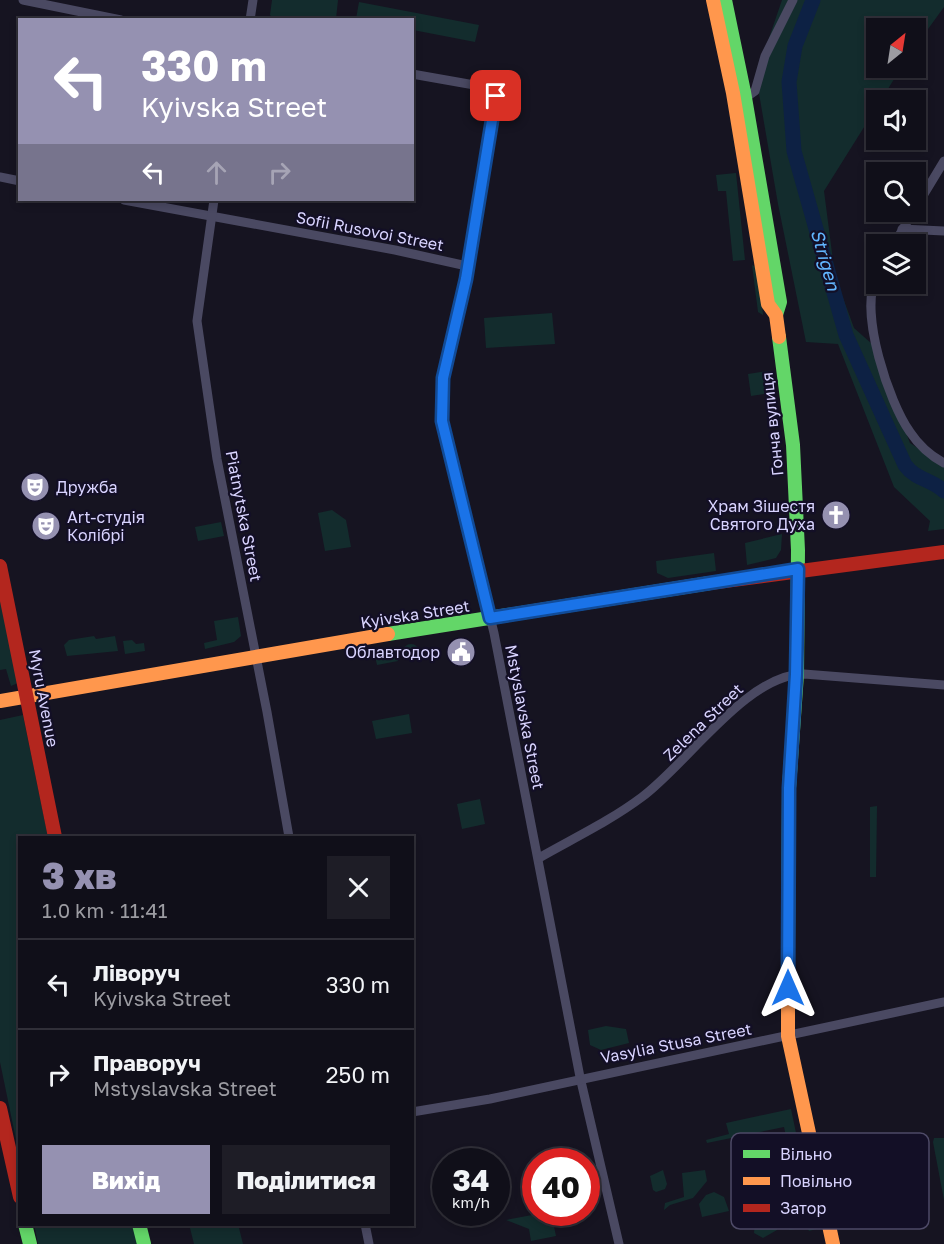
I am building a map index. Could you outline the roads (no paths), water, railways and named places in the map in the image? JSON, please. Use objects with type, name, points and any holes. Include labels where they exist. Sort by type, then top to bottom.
[{"type":"street","points":[[23,0],[111,18]]},
{"type":"street","points":[[250,18],[253,0]]},
{"type":"street","name":"Гонча вулиця","points":[[713,0],[733,93],[768,304],[776,315]]},
{"type":"street","name":"Гонча вулиця","points":[[725,0],[745,98],[780,302],[776,315],[793,445],[798,569],[796,674],[789,788],[788,1036],[809,1133]]},
{"type":"street","points":[[745,98],[755,91],[765,56],[793,0]]},
{"type":"street","name":"Mstyslavska Street","points":[[414,74],[497,89],[467,266],[443,378],[442,421],[490,618],[539,858],[580,1077],[619,1244]]},
{"type":"street","points":[[926,190],[944,161]]},
{"type":"street","points":[[0,177],[18,181]]},
{"type":"street","name":"Sofii Rusovoi Street","points":[[129,201],[467,266]]},
{"type":"street","name":"Piatnytska Street","points":[[214,201],[197,321],[217,459],[289,836]]},
{"type":"street","points":[[899,234],[906,222]]},
{"type":"street","points":[[902,229],[944,231]]},
{"type":"street","points":[[870,294],[872,328],[898,411],[910,432],[922,446],[944,463]]},
{"type":"street","name":"Kyivska Street","points":[[0,701],[255,655],[798,569],[944,552]]},
{"type":"street","name":"Myru Avenue","points":[[0,566],[55,836]]},
{"type":"street","name":"Zelena Street","points":[[539,858],[583,835],[641,798],[671,774],[750,695],[786,675],[944,685]]},
{"type":"street","name":"Vasylia Stusa Street","points":[[414,1112],[490,1099],[580,1077],[788,1036],[944,1002]]},
{"type":"street","points":[[0,1108],[18,1188]]},
{"type":"street","points":[[26,1226],[30,1244]]},
{"type":"street","points":[[140,1226],[144,1244]]},
{"type":"street","points":[[365,1226],[369,1244]]},
{"type":"street","name":"Гонча вулиця","points":[[830,1229],[833,1244]]},
{"type":"waterway","name":"Strigen","points":[[813,0],[795,46],[789,82],[794,151],[846,335],[905,465],[914,474],[944,491]]},
{"type":"place","name":"Дружба","points":[[35,487]]},
{"type":"place","name":"Храм Зішестя Святого Духа","points":[[836,515]]},
{"type":"place","name":"Art-студія Колібрі","points":[[46,526]]},
{"type":"place","name":"Облавтодор","points":[[461,652]]}]
